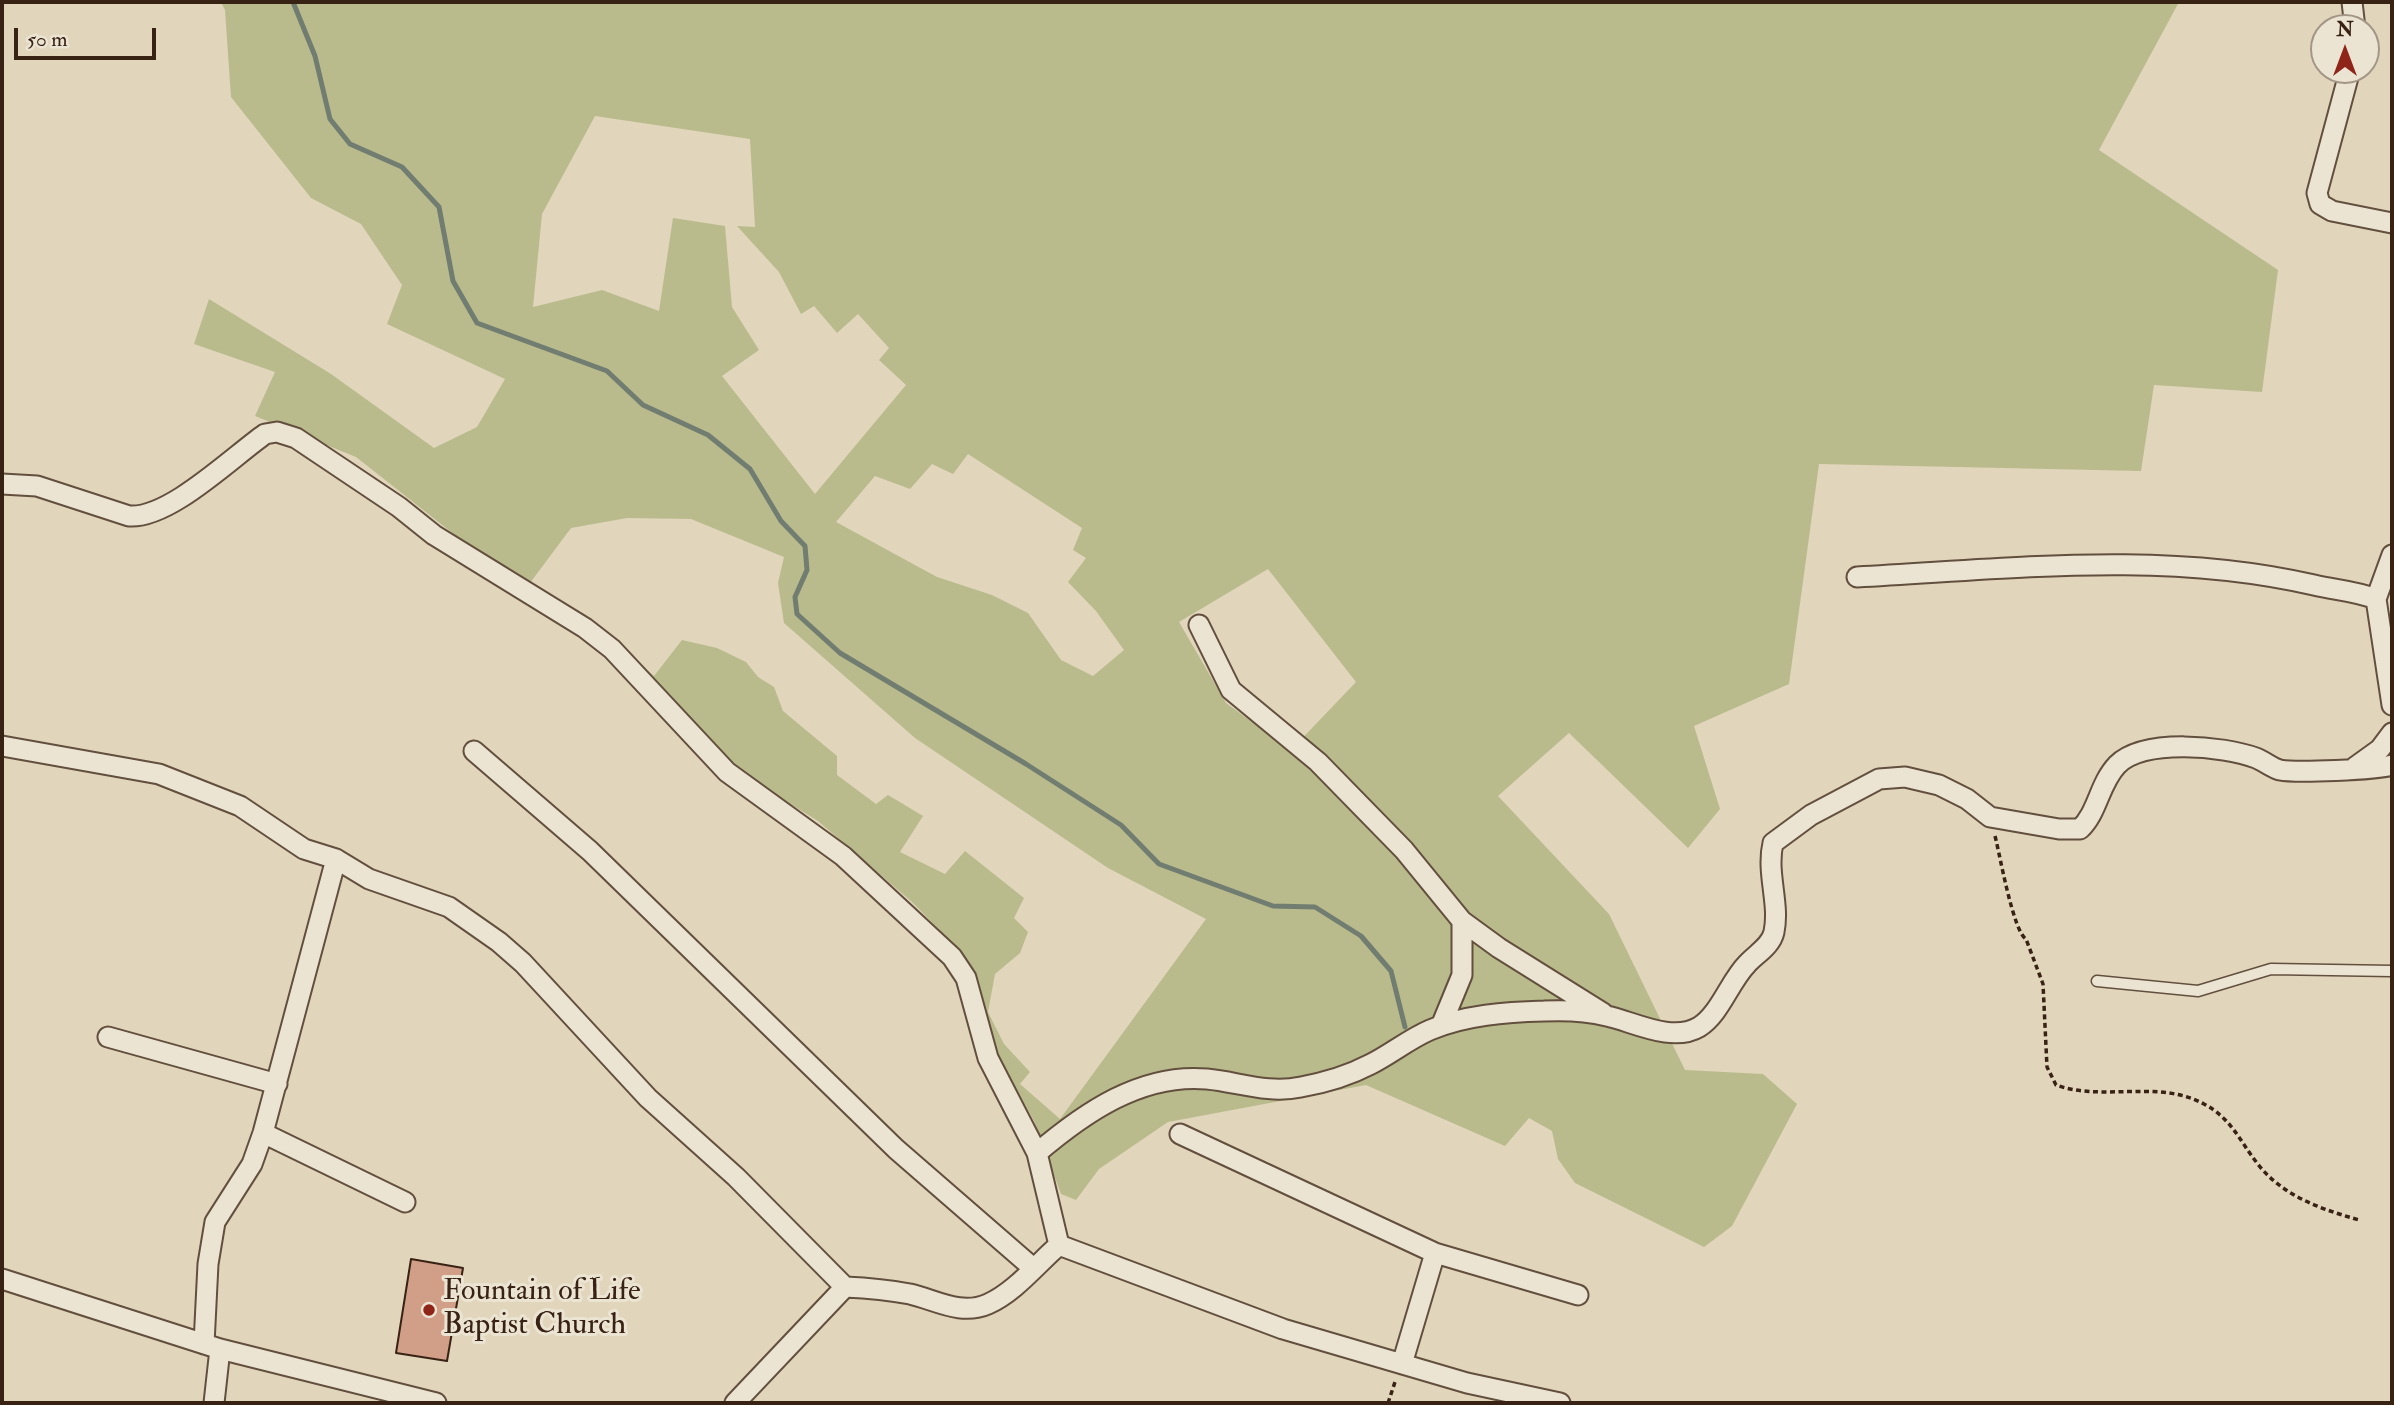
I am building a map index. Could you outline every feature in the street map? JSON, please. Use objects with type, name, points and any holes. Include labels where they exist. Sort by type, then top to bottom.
[{"type":"street","points":[[2346,84],[2317,192],[2320,204],[2332,211],[2392,223]]},
{"type":"street","points":[[2,484],[37,486],[130,516],[142,517],[172,505],[265,434],[277,432],[296,438],[523,593],[585,628],[612,649],[727,772],[843,856],[952,957],[966,978],[988,1058],[1037,1153],[1059,1245]]},
{"type":"street","points":[[2392,555],[2376,599],[2392,705]]},
{"type":"street","points":[[1857,577],[2105,562],[2183,565],[2273,575],[2358,592],[2376,599]]},
{"type":"street","points":[[1199,625],[1231,690],[1318,762],[1404,850],[1462,921],[1607,1015],[1640,1027],[1665,1030],[1683,1032],[1700,1026],[1746,965],[1774,934],[1775,913],[1769,860],[1773,843],[1811,815],[1879,779],[1905,777],[1939,785],[1967,799],[1990,817],[2059,829],[2080,829],[2089,820],[2102,787],[2118,764],[2143,750],[2224,750],[2258,758],[2280,769],[2392,765]]},
{"type":"street","points":[[2356,767],[2392,733]]},
{"type":"street","points":[[2,746],[159,774],[222,797],[265,821],[287,841],[336,859],[369,879],[449,907],[499,942],[559,999],[648,1098],[736,1177],[845,1287],[913,1295],[948,1307],[980,1307],[991,1303],[1059,1245]]},
{"type":"street","points":[[474,751],[590,851],[896,1149],[1033,1268]]},
{"type":"street","points":[[214,1403],[208,1264],[215,1222],[251,1164],[263,1133],[336,859]]},
{"type":"street","points":[[1441,1026],[1462,975],[1462,921]]},
{"type":"street","points":[[1037,1153],[1072,1123],[1097,1108],[1149,1086],[1179,1080],[1206,1079],[1268,1090],[1298,1088],[1369,1066],[1441,1026],[1500,1014],[1544,1011],[1607,1015]]},
{"type":"street","points":[[108,1037],[277,1084]]},
{"type":"street","points":[[263,1133],[405,1202]]},
{"type":"street","points":[[1180,1134],[1435,1253],[1578,1296]]},
{"type":"street","points":[[1059,1245],[1283,1329],[1402,1364],[1560,1403]]},
{"type":"street","points":[[1402,1364],[1435,1253]]},
{"type":"street","points":[[2,1279],[212,1347],[436,1403]]},
{"type":"street","points":[[735,1403],[845,1287]]},
{"type":"lane","points":[[2097,981],[2198,991],[2271,969],[2392,971]]},
{"type":"path","points":[[1990,817],[2014,921],[2020,936],[2026,939],[2043,984],[2047,1067],[2056,1085],[2075,1092],[2152,1091],[2201,1102],[2223,1115],[2239,1133],[2257,1164],[2275,1182],[2314,1207],[2358,1220]]},
{"type":"path","points":[[1388,1403],[1402,1364]]},
{"type":"green space","points":[[221,2],[2179,2],[2099,150],[2278,270],[2262,392],[2154,385],[2141,471],[1819,464],[1789,684],[1694,726],[1720,809],[1688,848],[1569,733],[1498,796],[1609,914],[1685,1070],[1763,1074],[1797,1104],[1732,1226],[1704,1247],[1575,1183],[1558,1159],[1552,1131],[1529,1118],[1505,1146],[1366,1085],[1168,1122],[1099,1169],[1076,1200],[1061,1194],[1034,1121],[996,1051],[979,989],[963,954],[912,902],[818,821],[734,769],[660,691],[512,580],[356,457],[255,416],[275,372],[194,344],[209,299],[331,374],[434,448],[477,427],[505,379],[387,324],[402,285],[361,224],[311,198],[231,97],[225,10]],"holes":[[[595,116],[750,139],[755,227],[737,226],[779,272],[801,314],[814,306],[837,333],[858,314],[889,348],[879,360],[906,385],[815,494],[722,376],[759,350],[732,307],[725,226],[673,218],[659,311],[602,290],[533,307],[542,214]],[[968,454],[1082,528],[1073,550],[1086,558],[1068,582],[1096,611],[1124,650],[1093,676],[1061,660],[1028,613],[992,595],[937,577],[836,522],[875,476],[910,489],[932,464],[953,474]],[[627,518],[691,519],[784,557],[778,583],[784,623],[915,738],[1108,868],[1206,919],[1060,1119],[1020,1084],[1030,1072],[1004,1044],[988,1012],[995,974],[1020,953],[1028,932],[1014,918],[1024,898],[965,851],[945,874],[900,852],[923,816],[888,795],[876,804],[837,775],[837,756],[783,711],[774,687],[758,677],[746,662],[717,648],[682,640],[654,676],[586,615],[530,583],[571,528]],[[1268,569],[1356,682],[1291,750],[1226,703],[1179,622]]]},
{"type":"building","name":"Fountain of Life Baptist Church","points":[[411,1259],[463,1268],[447,1361],[396,1353]]},
{"type":"waterway","points":[[293,2],[315,56],[330,119],[350,144],[402,167],[439,207],[453,281],[477,323],[607,371],[643,405],[708,435],[750,469],[781,521],[805,546],[807,570],[795,597],[797,614],[840,653],[1026,764],[1121,825],[1159,864],[1273,906],[1315,907],[1361,936],[1391,971],[1405,1027]]},
{"type":"place","name":"Fountain of Life Baptist Church","points":[[429,1310]]}]
